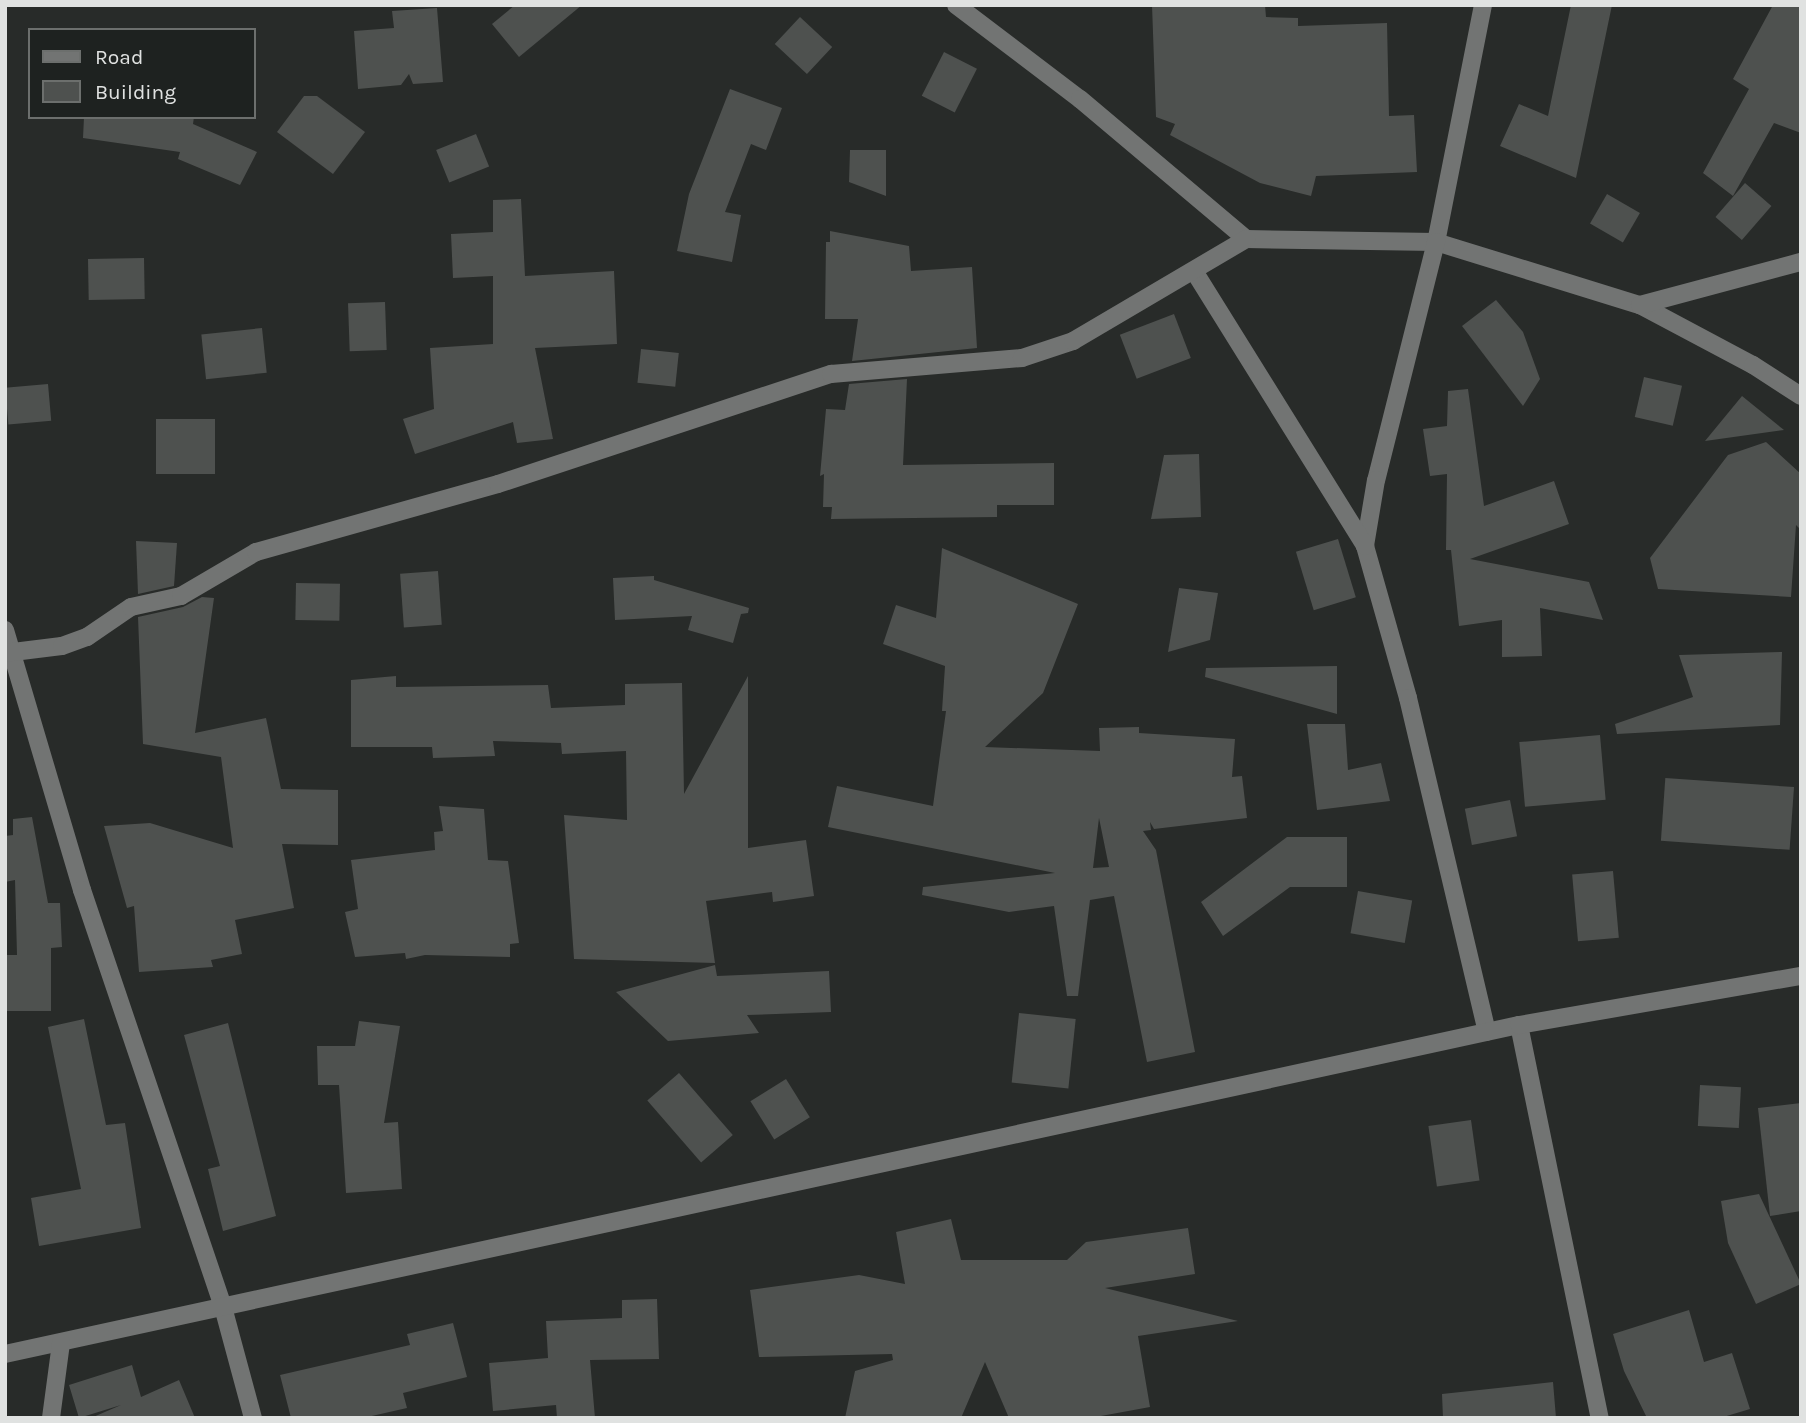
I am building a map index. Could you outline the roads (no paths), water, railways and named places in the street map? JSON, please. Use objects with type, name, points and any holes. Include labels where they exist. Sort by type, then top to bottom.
[{"type":"street","points":[[956,5],[1080,99],[1246,239]]},
{"type":"street","points":[[1365,546],[1376,480],[1436,242],[1483,5]]},
{"type":"street","points":[[9,652],[62,646],[86,637],[131,607],[181,596],[256,552],[498,484],[831,374],[1022,358],[1073,341],[1246,239],[1436,242],[1640,305],[1753,365],[1801,396]]},
{"type":"street","points":[[1640,305],[1801,262]]},
{"type":"street","points":[[1194,271],[1365,546],[1408,698],[1487,1032]]},
{"type":"street","points":[[5,631],[9,652],[82,890],[223,1307],[253,1418]]},
{"type":"street","points":[[5,1354],[1519,1025],[1801,976]]},
{"type":"street","points":[[1519,1025],[1600,1418]]},
{"type":"street","points":[[51,1418],[61,1343]]}]
